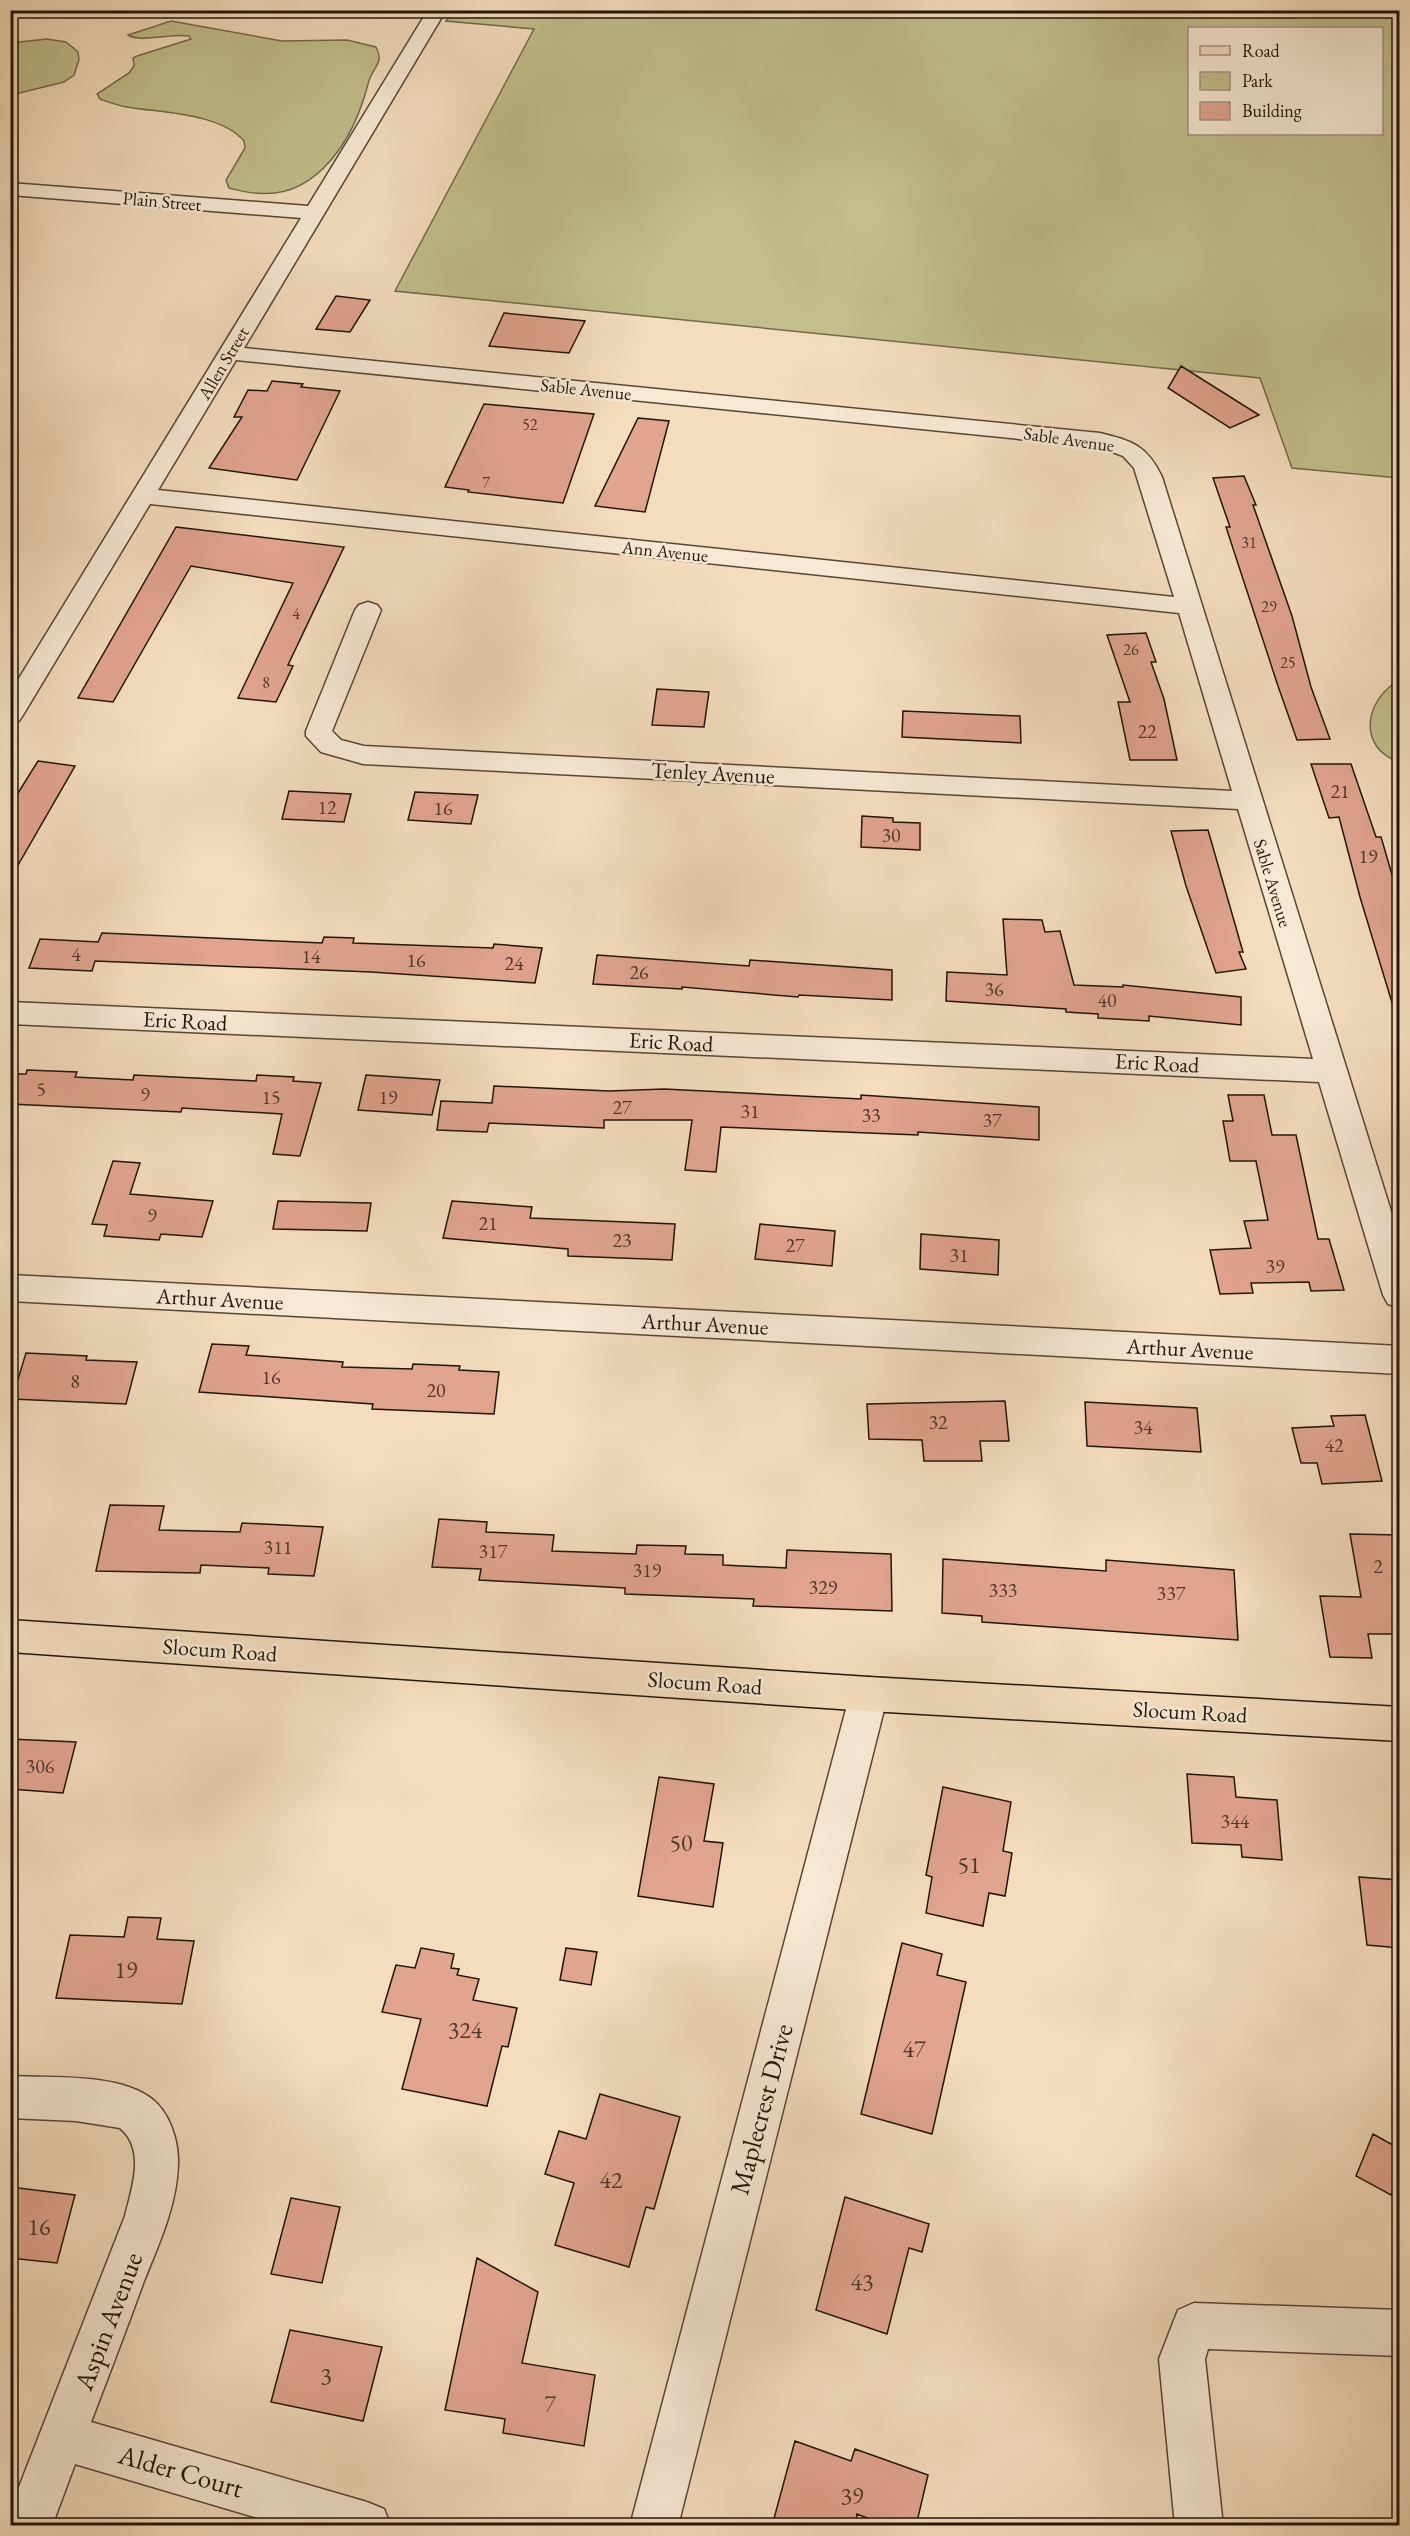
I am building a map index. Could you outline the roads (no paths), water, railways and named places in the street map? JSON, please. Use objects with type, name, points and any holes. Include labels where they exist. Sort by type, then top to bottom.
[{"type":"main road","name":"Slocum Road","points":[[10,1636],[869,1694],[1400,1724]]},
{"type":"street","name":"Allen Street","points":[[10,715],[437,10]]},
{"type":"street","name":"Plain Street","points":[[10,189],[314,213]]},
{"type":"street","name":"Sable Avenue","points":[[229,353],[1111,443],[1130,449],[1145,465],[1400,1295]]},
{"type":"street","name":"Ann Avenue","points":[[142,496],[1188,606]]},
{"type":"street","name":"Tenley Avenue","points":[[368,610],[319,731],[319,736],[331,746],[363,755],[1247,801]]},
{"type":"street","name":"Eric Road","points":[[10,1013],[1331,1071]]},
{"type":"street","name":"Arthur Avenue","points":[[10,1288],[1400,1360]]},
{"type":"street","name":"Maplecrest Drive","points":[[654,2526],[869,1694]]},
{"type":"street","name":"Aspin Avenue","points":[[10,2097],[122,2106],[138,2114],[151,2132],[156,2144],[157,2167],[147,2216],[28,2526]]},
{"type":"street","points":[[1199,2526],[1182,2359],[1194,2326],[1400,2333]]},
{"type":"street","name":"Alder Court","points":[[64,2437],[367,2526]]}]
